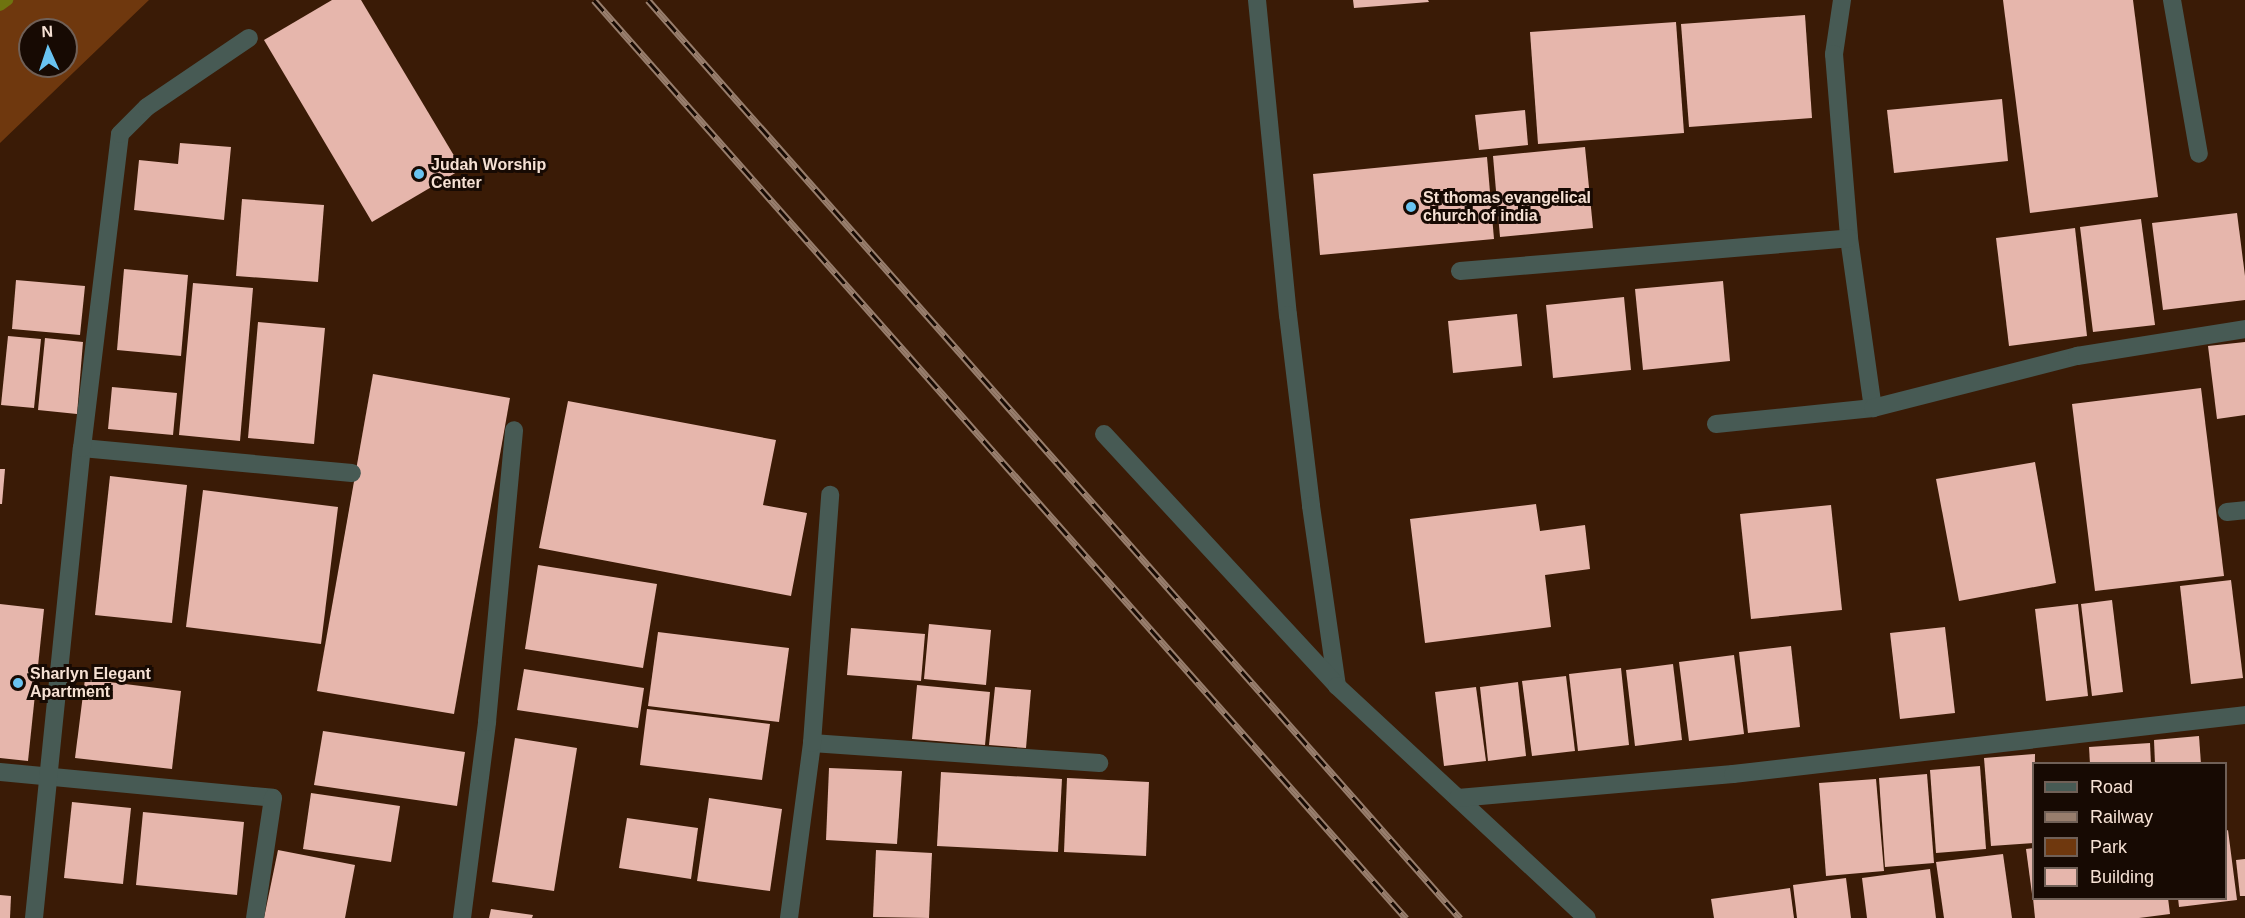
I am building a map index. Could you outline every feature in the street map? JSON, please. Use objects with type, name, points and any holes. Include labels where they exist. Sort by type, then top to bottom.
[{"type":"street","points":[[1257,0],[1291,338],[1311,506],[1337,686]]},
{"type":"street","points":[[1842,0],[1834,54],[1849,238],[1873,408]]},
{"type":"street","points":[[2172,0],[2199,154]]},
{"type":"street","points":[[33,918],[82,448],[120,134],[147,107],[249,38]]},
{"type":"street","points":[[1460,271],[1849,238]]},
{"type":"street","points":[[1716,424],[1873,408],[2077,356],[2245,329]]},
{"type":"street","points":[[462,918],[487,722],[514,430]]},
{"type":"street","points":[[1104,434],[1337,686],[1587,918]]},
{"type":"street","points":[[82,448],[352,472]]},
{"type":"street","points":[[789,918],[812,743],[830,495]]},
{"type":"street","points":[[1458,798],[1733,774],[2245,715]]},
{"type":"street","points":[[812,743],[1099,763]]},
{"type":"street","points":[[0,772],[273,798],[255,918]]},
{"type":"green space","points":[[0,0],[149,0],[78,68],[78,18],[18,18],[18,78],[68,78],[0,143]]},
{"type":"building","points":[[332,0],[361,0],[462,169],[372,222],[264,40]]},
{"type":"building","points":[[1353,0],[1428,0],[1429,2],[1354,8]]},
{"type":"building","points":[[2003,0],[2133,0],[2158,197],[2030,213]]},
{"type":"building","points":[[1805,15],[1812,118],[1689,127],[1681,24]]},
{"type":"building","points":[[1676,22],[1684,133],[1538,144],[1530,32]]},
{"type":"building","points":[[2002,99],[2008,161],[1894,173],[1887,110]]},
{"type":"building","points":[[1525,110],[1528,145],[1479,150],[1475,115]]},
{"type":"building","points":[[180,143],[231,147],[224,220],[134,210],[139,160],[178,164]]},
{"type":"building","points":[[1585,147],[1593,228],[1500,237],[1493,156]]},
{"type":"building","points":[[1487,157],[1494,239],[1320,255],[1313,174]]},
{"type":"building","points":[[242,199],[324,205],[318,282],[236,276]]},
{"type":"building","points":[[2237,213],[2245,276],[2245,300],[2163,310],[2152,223]]},
{"type":"building","points":[[2141,219],[2155,325],[2093,332],[2080,227]]},
{"type":"building","points":[[2075,228],[2087,336],[2009,346],[1996,238]]},
{"type":"building","points":[[124,269],[188,275],[181,356],[117,350]]},
{"type":"building","points":[[16,280],[85,286],[80,335],[12,329]]},
{"type":"building","points":[[1723,281],[1730,361],[1643,370],[1635,289]]},
{"type":"building","points":[[193,283],[253,288],[240,441],[179,435]]},
{"type":"building","points":[[1624,297],[1631,370],[1553,378],[1546,305]]},
{"type":"building","points":[[1517,314],[1522,366],[1453,373],[1448,321]]},
{"type":"building","points":[[258,322],[325,328],[314,444],[248,438]]},
{"type":"building","points":[[8,336],[41,339],[34,408],[1,405]]},
{"type":"building","points":[[45,338],[83,342],[77,414],[38,410]]},
{"type":"building","points":[[2245,342],[2245,415],[2217,419],[2208,346]]},
{"type":"building","points":[[373,374],[510,398],[454,714],[317,691]]},
{"type":"building","points":[[112,387],[177,393],[173,435],[108,429]]},
{"type":"building","points":[[2201,388],[2224,576],[2095,591],[2072,404]]},
{"type":"building","points":[[568,401],[776,440],[763,505],[807,513],[791,596],[539,548]]},
{"type":"building","points":[[2035,462],[2056,583],[1959,601],[1936,479]]},
{"type":"building","points":[[0,469],[5,469],[2,504],[0,504]]},
{"type":"building","points":[[110,476],[187,485],[172,623],[95,615]]},
{"type":"building","points":[[203,490],[338,507],[321,644],[186,627]]},
{"type":"building","points":[[1536,504],[1540,531],[1585,525],[1590,569],[1545,575],[1551,627],[1425,643],[1410,519]]},
{"type":"building","points":[[1831,505],[1842,610],[1751,619],[1740,514]]},
{"type":"building","points":[[538,565],[657,584],[643,668],[525,649]]},
{"type":"building","points":[[2231,580],[2243,678],[2191,684],[2180,586]]},
{"type":"building","points":[[2112,600],[2123,692],[2092,696],[2081,604]]},
{"type":"building","name":"Sharlyn Elegant Apartment","points":[[0,604],[44,609],[28,761],[0,758]]},
{"type":"building","points":[[2078,604],[2088,696],[2046,701],[2035,609]]},
{"type":"building","points":[[929,624],[991,630],[986,685],[924,679]]},
{"type":"building","points":[[1945,627],[1955,713],[1900,719],[1890,633]]},
{"type":"building","points":[[851,628],[925,634],[921,681],[847,675]]},
{"type":"building","points":[[658,632],[789,648],[779,722],[648,706]]},
{"type":"building","points":[[1791,646],[1800,727],[1748,733],[1739,652]]},
{"type":"building","points":[[1734,655],[1744,734],[1689,741],[1679,662]]},
{"type":"building","points":[[1673,664],[1682,740],[1635,746],[1626,670]]},
{"type":"building","points":[[1621,668],[1629,745],[1578,751],[1569,674]]},
{"type":"building","points":[[524,669],[644,688],[638,728],[517,710]]},
{"type":"building","points":[[1566,676],[1575,751],[1532,756],[1522,681]]},
{"type":"building","points":[[85,679],[181,691],[172,769],[75,758]]},
{"type":"building","points":[[1518,682],[1526,756],[1488,761],[1480,687]]},
{"type":"building","points":[[917,685],[990,692],[985,745],[912,739]]},
{"type":"building","points":[[995,687],[1031,690],[1026,748],[989,745]]},
{"type":"building","points":[[1476,687],[1486,761],[1444,766],[1435,692]]},
{"type":"building","points":[[647,709],[770,724],[762,780],[640,765]]},
{"type":"building","points":[[323,731],[465,752],[457,806],[314,785]]},
{"type":"building","points":[[2199,736],[2201,762],[2155,762],[2154,740]]},
{"type":"building","points":[[515,738],[577,748],[554,891],[492,882]]},
{"type":"building","points":[[2150,743],[2151,762],[2090,762],[2089,747]]},
{"type":"building","points":[[2035,754],[2035,762],[2032,762],[2032,843],[1991,846],[1984,758]]},
{"type":"building","points":[[1980,766],[1986,849],[1936,853],[1930,770]]},
{"type":"building","points":[[829,768],[902,771],[897,844],[826,840]]},
{"type":"building","points":[[941,772],[1062,779],[1058,852],[937,846]]},
{"type":"building","points":[[1927,774],[1934,863],[1885,867],[1879,778]]},
{"type":"building","points":[[1067,778],[1149,782],[1146,856],[1064,852]]},
{"type":"building","points":[[1876,779],[1884,871],[1826,876],[1819,783]]},
{"type":"building","points":[[311,793],[400,806],[391,862],[303,849]]},
{"type":"building","points":[[709,798],[782,809],[770,891],[697,881]]},
{"type":"building","points":[[72,802],[131,808],[123,884],[64,878]]},
{"type":"building","points":[[143,812],[244,822],[237,895],[136,885]]},
{"type":"building","points":[[627,818],[698,828],[691,879],[619,868]]},
{"type":"building","points":[[2227,830],[2237,900],[2179,907],[2178,900],[2227,900]]},
{"type":"building","points":[[2032,848],[2032,894],[2026,849]]},
{"type":"building","points":[[278,850],[355,865],[345,918],[264,918]]},
{"type":"building","points":[[876,850],[932,853],[929,918],[873,917]]},
{"type":"building","points":[[2003,854],[2012,918],[1944,918],[1936,862]]},
{"type":"building","points":[[2245,859],[2245,896],[2240,896],[2236,860]]},
{"type":"building","points":[[1930,869],[1936,918],[1867,918],[1862,878]]},
{"type":"building","points":[[1846,878],[1851,918],[1797,918],[1793,885]]},
{"type":"building","points":[[1790,888],[1794,918],[1714,918],[1711,899]]},
{"type":"building","points":[[0,895],[11,896],[10,918],[0,918]]},
{"type":"building","points":[[2033,900],[2168,900],[2170,914],[2139,918],[2035,918]]},
{"type":"building","points":[[491,909],[533,915],[532,918],[489,918]]},
{"type":"waterway","points":[[0,5],[7,0]]},
{"type":"railway","points":[[594,0],[1406,918]]},
{"type":"railway","points":[[648,0],[1460,918]]},
{"type":"place","name":"Judah Worship Center","points":[[419,174]]},
{"type":"place","name":"St thomas evangelical church of india","points":[[1411,207]]},
{"type":"place","name":"Sharlyn Elegant Apartment","points":[[18,683]]}]
